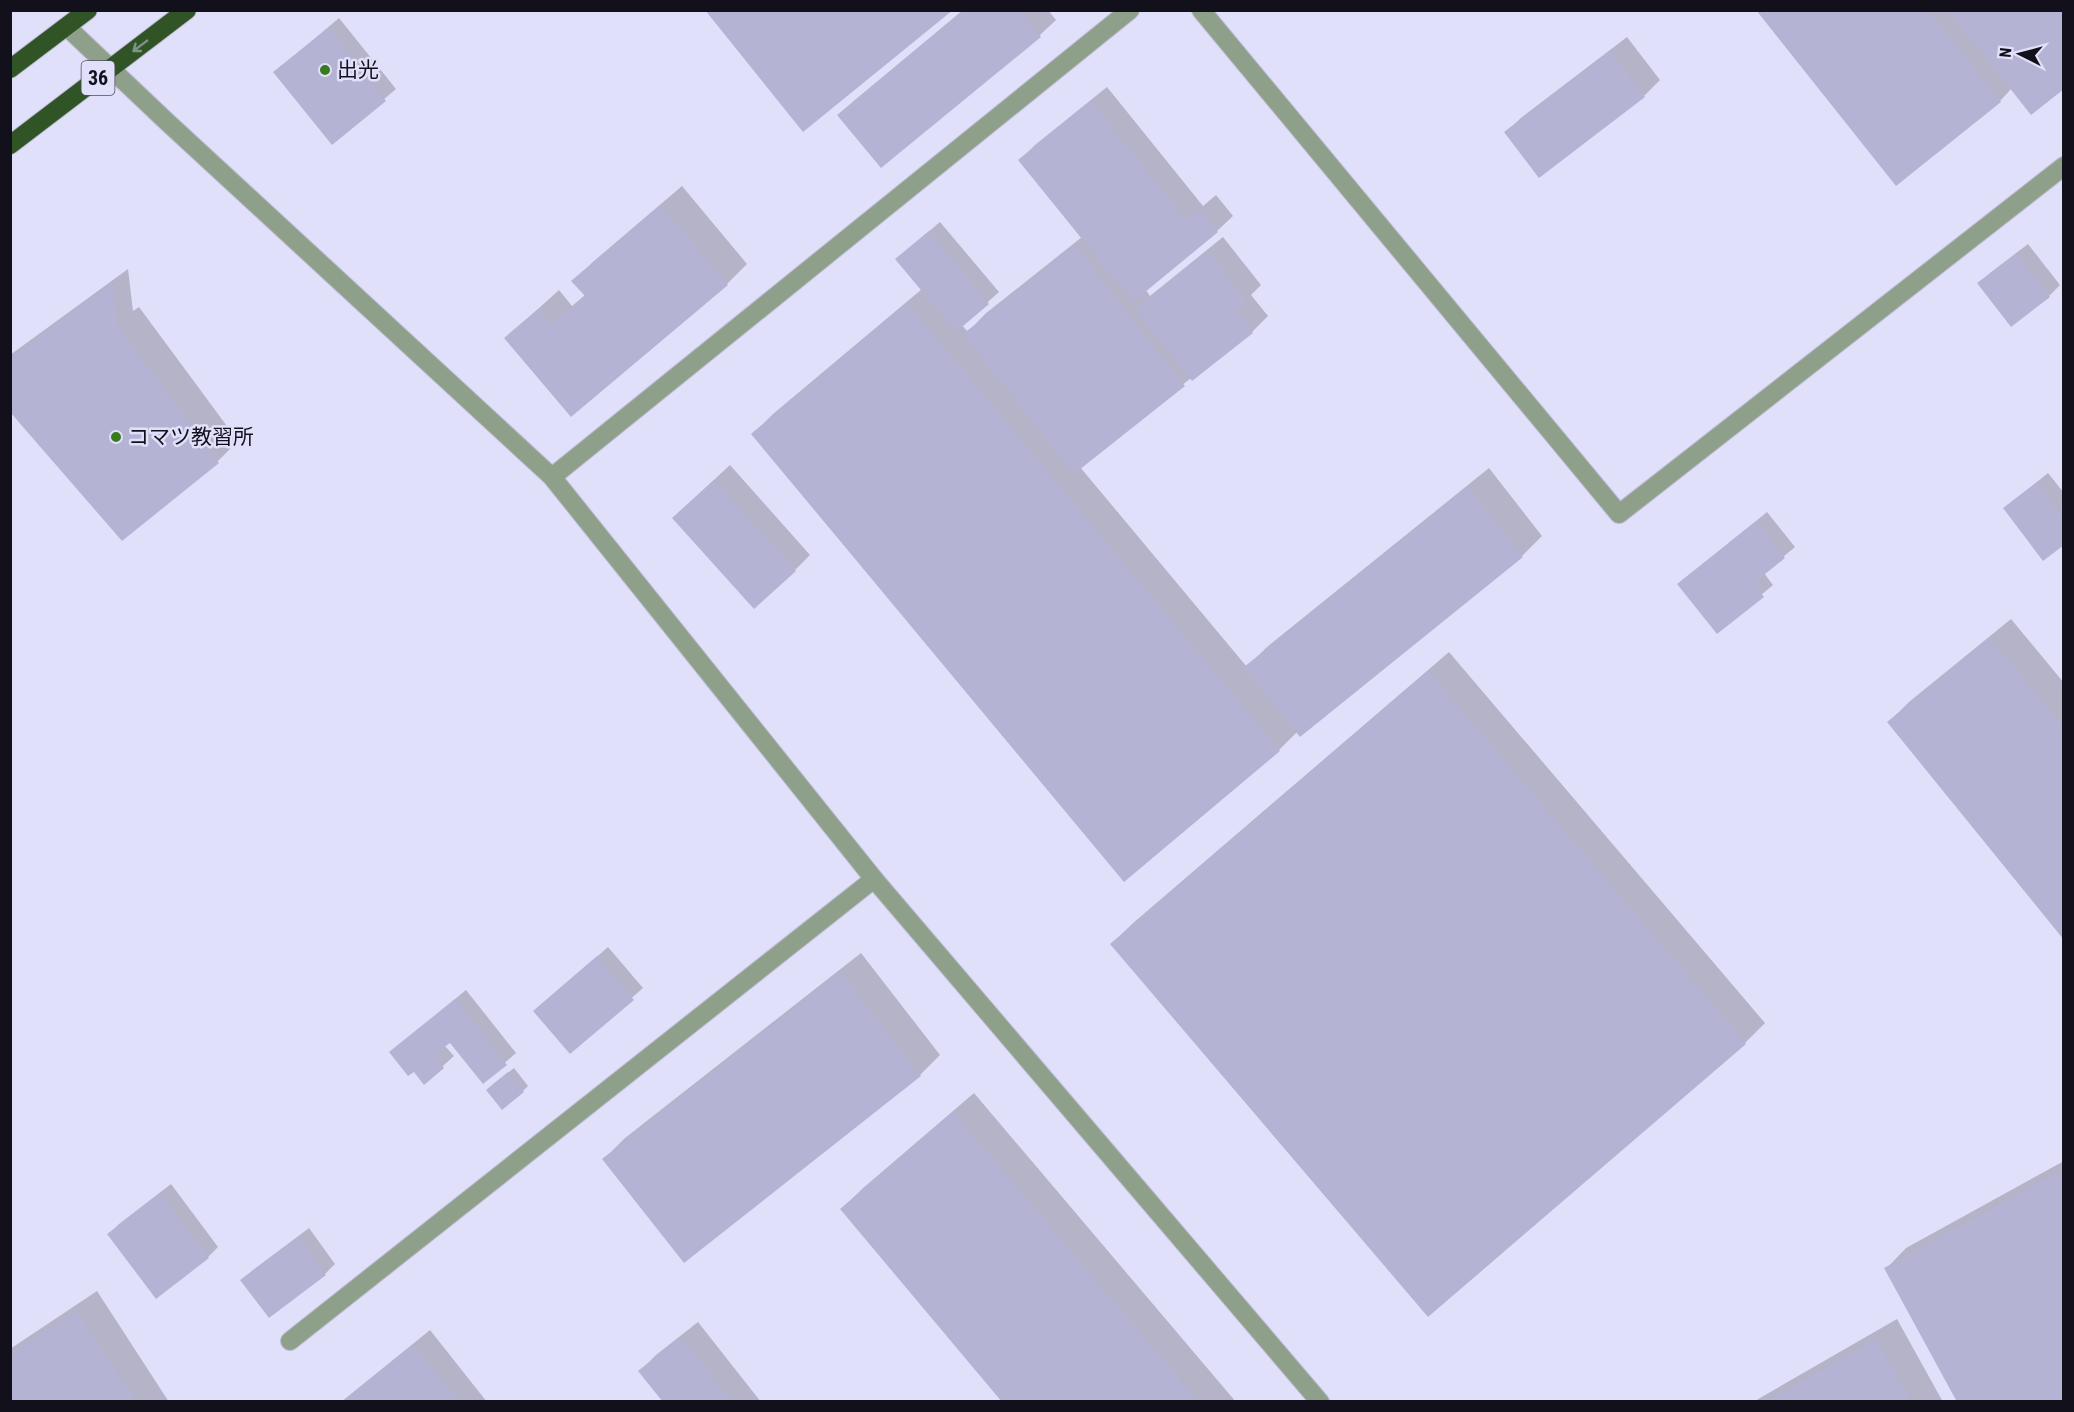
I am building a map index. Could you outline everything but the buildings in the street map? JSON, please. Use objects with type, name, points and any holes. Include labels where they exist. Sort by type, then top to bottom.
[{"type":"highway","points":[[10,69],[88,10]]},
{"type":"highway","name":"36","points":[[10,145],[42,123],[187,10]]},
{"type":"street","points":[[552,477],[1130,10]]},
{"type":"street","points":[[1200,10],[1619,514],[2064,166]]},
{"type":"street","points":[[67,27],[552,477],[874,879],[1320,1401]]},
{"type":"street","points":[[290,1341],[874,879]]},
{"type":"place","name":"出光","points":[[325,70]]},
{"type":"place","name":"コマツ教習所","points":[[116,437]]}]
